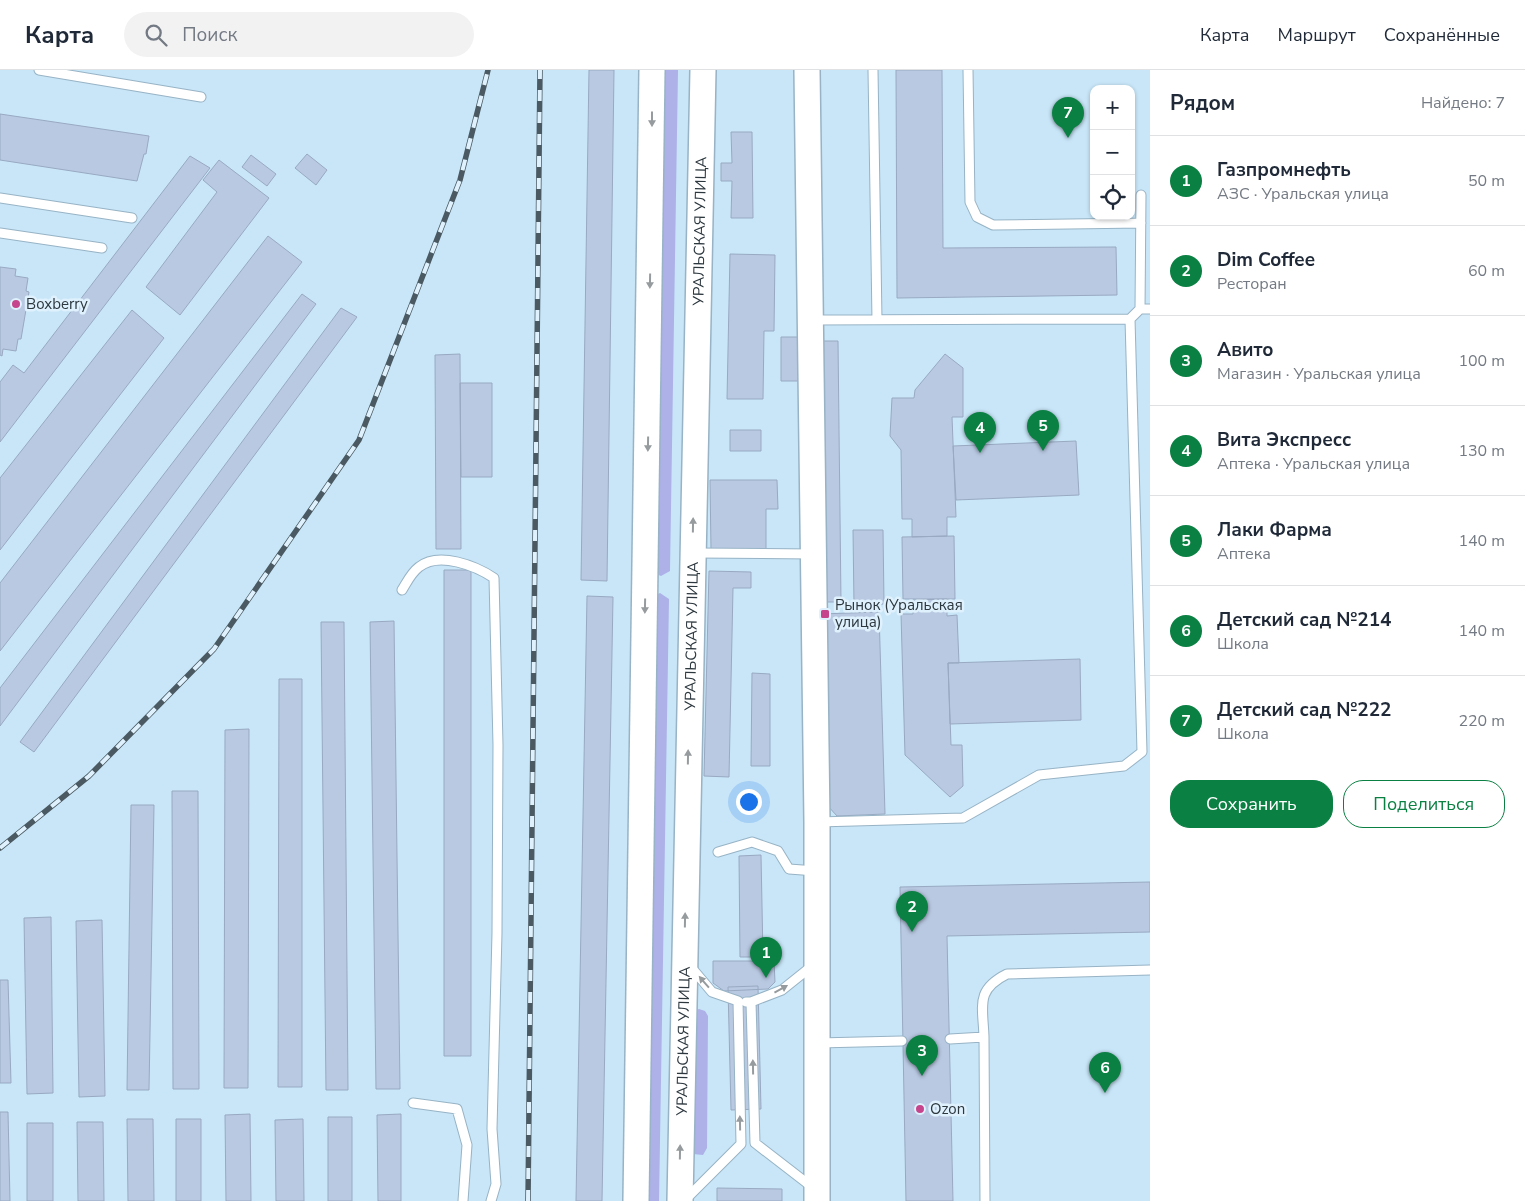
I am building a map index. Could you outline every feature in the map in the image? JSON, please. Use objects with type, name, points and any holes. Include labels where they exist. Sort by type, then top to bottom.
[{"type":"main road","points":[[636,1201],[652,70]]},
{"type":"main road","name":"УРАЛЬСКАЯ УЛИЦА","points":[[680,1201],[703,70]]},
{"type":"main road","points":[[807,70],[817,822],[817,1196]]},
{"type":"lane","points":[[39,70],[201,97]]},
{"type":"lane","points":[[873,70],[877,320]]},
{"type":"lane","points":[[968,70],[970,202],[977,217],[993,225],[1141,223]]},
{"type":"lane","points":[[809,320],[1130,319],[1140,309],[1141,195]]},
{"type":"lane","points":[[0,198],[132,218]]},
{"type":"lane","points":[[0,233],[102,248]]},
{"type":"lane","points":[[1140,309],[1150,309]]},
{"type":"lane","points":[[817,822],[963,818],[1038,775],[1124,766],[1142,752],[1130,319]]},
{"type":"lane","points":[[692,553],[813,554]]},
{"type":"lane","points":[[402,590],[410,576],[420,566],[441,560],[479,568],[494,578],[498,745],[497,913],[492,1129],[496,1184],[491,1201]]},
{"type":"lane","points":[[718,852],[752,842],[778,851],[789,869],[817,870]]},
{"type":"lane","points":[[684,960],[712,992],[738,1001],[751,1002],[782,990],[817,962]]},
{"type":"lane","points":[[985,1201],[982,996],[992,981],[1007,974],[1150,970]]},
{"type":"lane","points":[[684,1201],[740,1144],[738,1001]]},
{"type":"lane","points":[[751,1002],[755,1144]]},
{"type":"lane","points":[[950,1039],[984,1037]]},
{"type":"lane","points":[[817,1043],[902,1041]]},
{"type":"lane","points":[[412,1103],[457,1109],[467,1145],[463,1201]]},
{"type":"lane","points":[[740,1144],[755,1144],[817,1196]]},
{"type":"shaded area","points":[[662,70],[678,70],[670,571],[661,576],[656,574]]},
{"type":"shaded area","points":[[660,593],[669,599],[659,1201],[642,1201],[656,595]]},
{"type":"shaded area","points":[[699,1009],[705,1011],[708,1016],[707,1148],[703,1155],[693,1154],[694,1011]]},
{"type":"building","points":[[589,70],[614,70],[607,581],[581,580]]},
{"type":"building","points":[[896,70],[942,70],[943,248],[1116,247],[1117,295],[897,298]]},
{"type":"building","points":[[0,114],[149,136],[146,154],[144,154],[137,181],[0,160]]},
{"type":"building","points":[[731,132],[752,132],[753,218],[731,218],[732,181],[721,181],[721,163],[732,163]]},
{"type":"building","points":[[307,154],[327,170],[316,185],[295,168]]},
{"type":"building","points":[[251,155],[276,174],[267,186],[242,167]]},
{"type":"building","points":[[190,156],[210,168],[0,442],[0,382],[13,365],[24,373]]},
{"type":"building","points":[[219,160],[269,198],[180,315],[146,287],[217,192],[203,180]]},
{"type":"building","points":[[268,236],[302,262],[0,651],[0,583]]},
{"type":"building","points":[[730,254],[775,255],[774,331],[764,331],[763,399],[727,399]]},
{"type":"building","points":[[0,267],[16,269],[15,276],[28,278],[26,291],[29,292],[21,339],[18,339],[16,351],[3,349],[2,356],[0,355]]},
{"type":"building","points":[[302,294],[316,304],[0,726],[0,688]]},
{"type":"building","points":[[341,308],[357,317],[34,752],[20,742]]},
{"type":"building","points":[[132,310],[164,338],[0,550],[0,478]]},
{"type":"building","points":[[781,337],[801,337],[801,381],[781,381]]},
{"type":"building","points":[[823,341],[838,341],[841,602],[826,602]]},
{"type":"building","points":[[460,354],[461,549],[436,549],[435,355]]},
{"type":"building","points":[[945,354],[963,368],[963,417],[952,417],[956,517],[947,517],[947,536],[912,537],[912,519],[902,519],[901,450],[890,436],[892,398],[914,398],[915,390]]},
{"type":"building","points":[[460,383],[492,383],[492,477],[461,477]]},
{"type":"building","points":[[730,430],[761,430],[761,451],[730,451]]},
{"type":"building","points":[[1076,441],[1079,495],[956,500],[953,446]]},
{"type":"building","points":[[710,480],[777,480],[778,509],[766,509],[766,550],[711,550]]},
{"type":"building","points":[[853,530],[883,530],[884,604],[854,605]]},
{"type":"building","points":[[954,536],[955,599],[903,599],[902,537]]},
{"type":"building","points":[[444,570],[471,570],[471,1056],[444,1056]]},
{"type":"building","points":[[709,571],[751,572],[751,588],[733,588],[729,777],[704,776]]},
{"type":"building","points":[[587,596],[613,597],[602,1201],[576,1201]]},
{"type":"building","points":[[947,599],[947,616],[957,615],[959,663],[948,663],[951,745],[962,745],[963,786],[950,797],[905,755],[901,614],[913,614],[913,600]]},
{"type":"building","points":[[879,612],[885,814],[837,816],[827,805],[820,614]]},
{"type":"building","points":[[394,621],[400,1089],[376,1089],[370,622]]},
{"type":"building","points":[[321,622],[344,622],[348,1090],[326,1090]]},
{"type":"building","points":[[1080,659],[1081,720],[950,724],[948,663]]},
{"type":"building","points":[[752,673],[770,674],[770,766],[751,766]]},
{"type":"building","points":[[279,679],[302,679],[302,1087],[278,1087]]},
{"type":"building","points":[[249,729],[248,1088],[224,1088],[225,730]]},
{"type":"building","points":[[172,791],[198,791],[199,1089],[173,1089]]},
{"type":"building","points":[[131,805],[154,805],[149,1090],[127,1090]]},
{"type":"building","points":[[761,855],[763,957],[740,957],[739,856]]},
{"type":"building","points":[[1150,882],[1150,932],[947,936],[953,1201],[906,1201],[900,887]]},
{"type":"building","points":[[51,917],[53,1093],[27,1094],[24,918]]},
{"type":"building","points":[[102,920],[105,1096],[79,1097],[76,921]]},
{"type":"building","points":[[713,961],[774,961],[775,982],[768,989],[724,991],[713,983]]},
{"type":"building","points":[[0,980],[8,980],[11,1083],[0,1083]]},
{"type":"building","points":[[758,986],[761,1109],[731,1110],[728,987]]},
{"type":"building","points":[[0,1112],[8,1112],[10,1201],[0,1201]]},
{"type":"building","points":[[250,1114],[251,1201],[226,1201],[225,1115]]},
{"type":"building","points":[[401,1114],[401,1201],[378,1201],[377,1115]]},
{"type":"building","points":[[328,1117],[352,1117],[352,1201],[328,1201]]},
{"type":"building","points":[[127,1119],[153,1119],[154,1201],[128,1201]]},
{"type":"building","points":[[176,1119],[201,1119],[201,1201],[176,1201]]},
{"type":"building","points":[[303,1119],[304,1201],[276,1201],[275,1120]]},
{"type":"building","points":[[77,1122],[103,1122],[104,1201],[78,1201]]},
{"type":"building","points":[[27,1123],[53,1123],[53,1201],[27,1201]]},
{"type":"building","points":[[717,1188],[782,1189],[782,1201],[717,1201]]},
{"type":"railway","points":[[0,848],[89,776],[214,649],[359,440],[460,180],[488,70]]},
{"type":"railway","points":[[528,1201],[540,70]]},
{"type":"place","name":"Детский сад №222","points":[[1068,138]]},
{"type":"place","name":"Boxberry","points":[[16,304]]},
{"type":"place","name":"Лаки Фарма","points":[[1043,451]]},
{"type":"place","name":"Вита Экспресс","points":[[980,453]]},
{"type":"place","name":"Рынок (Уральская улица)","points":[[825,614]]},
{"type":"place","name":"Dim Coffee","points":[[912,932]]},
{"type":"place","name":"Газпромнефть","points":[[766,978]]},
{"type":"place","name":"Авито","points":[[922,1076]]},
{"type":"place","name":"Детский сад №214","points":[[1105,1093]]},
{"type":"place","name":"Ozon","points":[[920,1109]]}]
